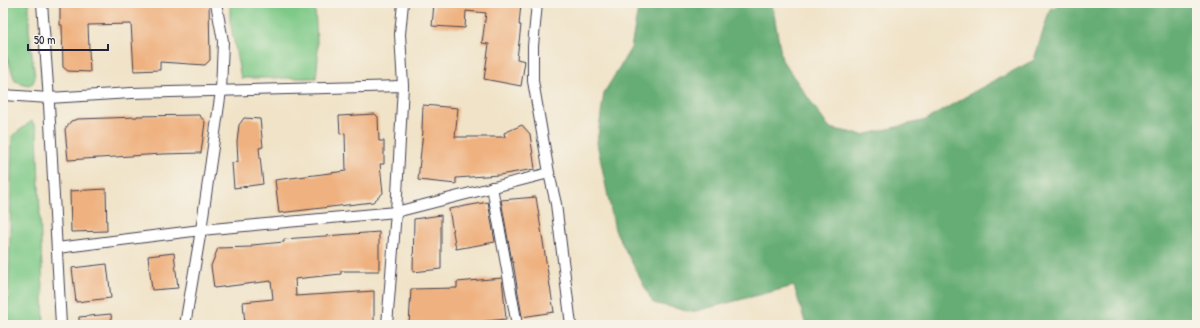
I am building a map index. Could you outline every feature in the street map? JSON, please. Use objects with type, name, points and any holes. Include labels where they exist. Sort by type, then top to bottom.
[{"type":"street","points":[[42,3],[49,98],[61,325]]},
{"type":"street","points":[[185,325],[201,230],[221,91],[223,41],[216,3]]},
{"type":"street","points":[[387,325],[396,212],[403,86],[400,34],[403,3]]},
{"type":"street","points":[[537,3],[533,46],[533,81],[556,204],[571,325]]},
{"type":"street","points":[[3,95],[49,98],[130,93],[403,86]]},
{"type":"street","points":[[57,248],[201,230],[396,212],[549,173]]},
{"type":"street","points":[[492,187],[516,325]]},
{"type":"green space","points":[[3,3],[29,3],[29,30],[35,78],[33,83],[28,85],[15,81],[3,45]]},
{"type":"green space","points":[[230,3],[314,3],[318,58],[316,78],[241,78],[230,21]]},
{"type":"green space","points":[[639,3],[772,3],[782,60],[829,128],[863,135],[926,120],[977,90],[1034,60],[1050,9],[1064,3],[1197,3],[1197,325],[806,325],[794,286],[692,312],[653,303],[615,230],[597,143],[604,93],[631,48]]},
{"type":"green space","points":[[32,121],[37,130],[44,325],[8,325],[12,136]]},
{"type":"building","points":[[60,3],[209,3],[210,60],[205,65],[160,62],[160,70],[134,71],[131,24],[88,25],[90,72],[68,71],[63,67]]},
{"type":"building","points":[[434,3],[521,3],[519,25],[521,25],[517,59],[525,61],[521,86],[484,79],[489,44],[482,43],[486,13],[466,11],[465,28],[432,26]]},
{"type":"building","points":[[423,105],[458,108],[455,137],[505,137],[504,133],[522,125],[530,134],[535,169],[499,175],[456,178],[456,184],[418,180],[423,131]]},
{"type":"building","points":[[375,114],[378,117],[379,141],[384,141],[384,164],[380,164],[383,193],[373,202],[279,213],[275,180],[346,171],[345,133],[340,134],[339,116]]},
{"type":"building","points":[[199,115],[205,122],[201,153],[68,160],[65,129],[71,121],[78,119],[137,116]]},
{"type":"building","points":[[244,118],[260,119],[263,147],[259,148],[263,184],[234,188],[232,163],[238,162],[237,142],[239,125]]},
{"type":"building","points":[[106,189],[107,231],[71,232],[70,191]]},
{"type":"building","points":[[536,197],[554,312],[522,317],[501,200]]},
{"type":"building","points":[[488,202],[495,242],[456,249],[449,209]]},
{"type":"building","points":[[441,215],[441,269],[413,272],[414,219]]},
{"type":"building","points":[[379,232],[379,271],[341,271],[341,274],[295,279],[296,296],[374,291],[374,325],[245,325],[243,302],[273,299],[271,281],[214,288],[211,266],[218,248],[252,247],[252,245],[284,242],[284,239]]},
{"type":"building","points":[[174,253],[178,288],[152,290],[148,256]]},
{"type":"building","points":[[107,264],[111,298],[76,302],[72,268]]},
{"type":"building","points":[[502,278],[506,319],[448,325],[409,325],[411,289],[457,288],[457,282]]},
{"type":"building","points":[[111,314],[112,325],[79,325],[79,317]]}]
